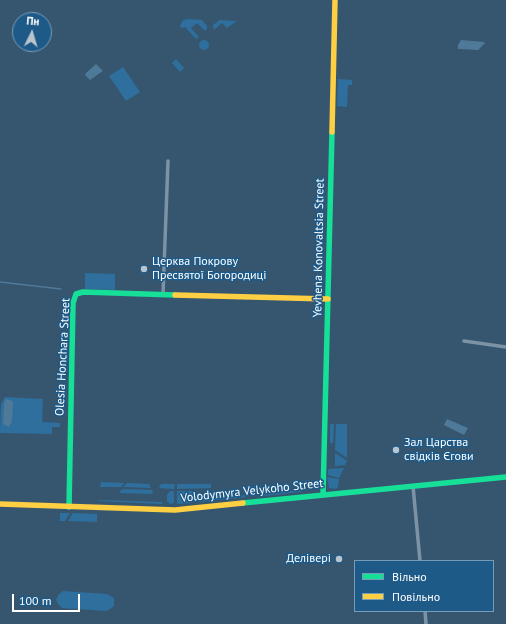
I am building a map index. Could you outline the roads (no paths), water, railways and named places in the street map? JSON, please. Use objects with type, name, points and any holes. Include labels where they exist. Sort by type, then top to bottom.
[{"type":"street","name":"Yevhena Konovaltsia Street","points":[[323,496],[335,0]]},
{"type":"street","points":[[163,294],[168,161]]},
{"type":"street","name":"Olesia Honchara Street","points":[[69,507],[74,296],[76,294],[83,292],[328,299]]},
{"type":"street","points":[[464,341],[506,347]]},
{"type":"street","name":"Volodymyra Velykoho Street","points":[[0,504],[175,510],[506,477]]},
{"type":"street","points":[[413,486],[420,560]]},
{"type":"street","points":[[425,612],[426,624]]},
{"type":"waterway","points":[[0,282],[61,289]]},
{"type":"place","name":"Церква Покрову Пресвятої Богородиці","points":[[144,269]]},
{"type":"place","name":"Зал Царства свідків Єгови","points":[[396,450]]},
{"type":"place","name":"Делівері","points":[[339,559]]}]
